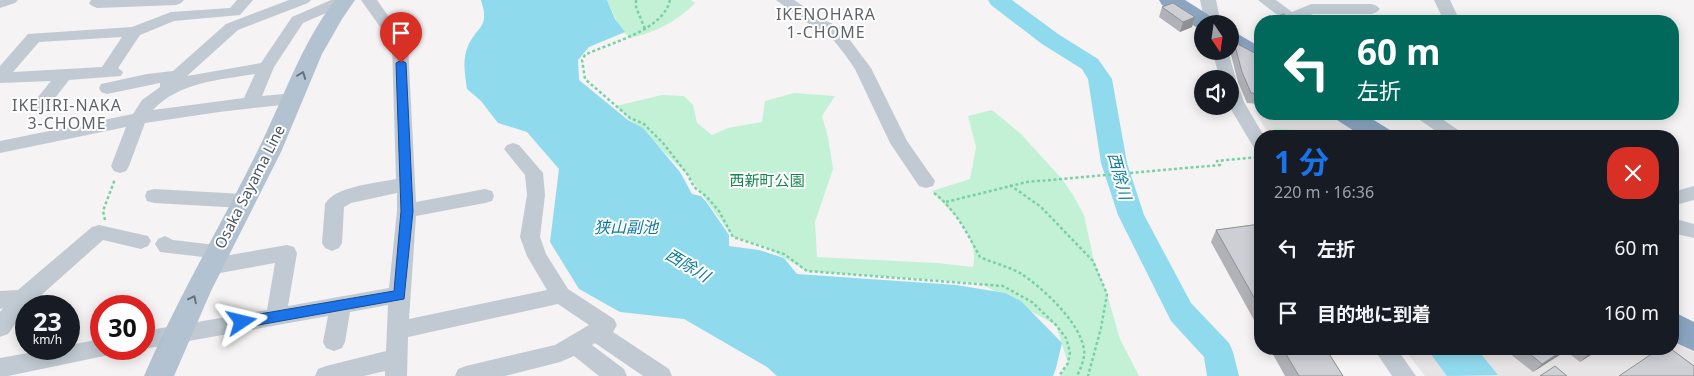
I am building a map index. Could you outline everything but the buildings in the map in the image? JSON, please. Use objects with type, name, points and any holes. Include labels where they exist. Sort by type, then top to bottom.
[{"type":"highway","points":[[1170,0],[1194,16]]},
{"type":"highway","points":[[1239,45],[1254,54]]},
{"type":"highway","points":[[1356,120],[1371,130]]},
{"type":"highway","points":[[1679,328],[1694,338]]},
{"type":"main road","name":"Osaka Sayama Line","points":[[159,376],[176,334],[269,152],[309,57],[344,0]]},
{"type":"street","points":[[0,3],[10,0]]},
{"type":"street","points":[[97,3],[176,0]]},
{"type":"street","points":[[0,77],[34,37],[134,32],[171,17],[235,12],[245,0]]},
{"type":"street","points":[[120,166],[139,117],[175,76],[206,52],[232,27],[304,0]]},
{"type":"street","points":[[251,101],[266,67],[297,20],[344,0]]},
{"type":"street","points":[[326,376],[397,367],[400,295],[407,211],[400,44],[369,0]]},
{"type":"street","points":[[784,0],[834,30],[852,52],[864,68],[899,143],[926,181]]},
{"type":"street","points":[[1208,0],[1211,15]]},
{"type":"street","points":[[1266,0],[1286,15]]},
{"type":"street","points":[[1442,0],[1449,15]]},
{"type":"street","points":[[1301,15],[1311,9],[1372,9]]},
{"type":"street","points":[[1339,9],[1346,15]]},
{"type":"street","points":[[109,78],[134,32]]},
{"type":"street","points":[[158,96],[186,81],[266,67]]},
{"type":"street","points":[[0,77],[64,75],[146,79],[175,76]]},
{"type":"street","points":[[39,107],[64,75]]},
{"type":"street","points":[[0,148],[139,117],[251,101],[292,98]]},
{"type":"street","points":[[1239,109],[1254,134]]},
{"type":"street","points":[[1432,120],[1446,130]]},
{"type":"street","points":[[466,376],[560,354],[606,326],[561,295],[537,256],[530,237],[536,195],[534,173],[513,148]]},
{"type":"street","points":[[332,243],[335,204],[345,197],[405,184]]},
{"type":"street","points":[[1679,198],[1694,193]]},
{"type":"street","points":[[154,196],[243,201]]},
{"type":"street","points":[[407,211],[485,196]]},
{"type":"street","points":[[1679,227],[1694,231]]},
{"type":"street","points":[[26,295],[99,232],[141,241]]},
{"type":"street","points":[[165,244],[167,247],[213,259],[287,253],[276,317]]},
{"type":"street","points":[[155,338],[400,295]]},
{"type":"street","points":[[398,330],[561,295]]},
{"type":"street","points":[[0,300],[15,299]]},
{"type":"street","points":[[334,342],[341,304]]},
{"type":"street","points":[[0,328],[15,308]]},
{"type":"street","points":[[596,332],[661,376]]},
{"type":"street","points":[[575,345],[616,376]]},
{"type":"street","points":[[0,368],[90,350]]},
{"type":"street","points":[[1389,355],[1405,376]]},
{"type":"path","points":[[636,0],[636,8],[645,29]]},
{"type":"path","points":[[670,0],[668,12],[655,24],[585,55],[582,60],[584,79],[630,118],[644,124],[664,143],[688,175],[694,187],[706,196],[719,211],[733,237],[784,254],[807,271],[1003,286],[1032,302],[1056,325],[1066,338],[1070,352],[1068,363],[1059,376]]},
{"type":"path","points":[[946,202],[966,199],[1010,185],[1027,182],[1214,166],[1220,165],[1218,161],[1254,158]]},
{"type":"path","points":[[99,232],[106,218],[103,211],[120,166]]},
{"type":"path","points":[[926,181],[932,191],[946,202],[966,227],[976,253],[980,257],[1018,272],[1050,296],[1074,326],[1082,340],[1084,352],[1078,376]]},
{"type":"path","points":[[1010,185],[1041,207],[1094,261],[1107,294],[1101,328],[1088,376]]},
{"type":"shaded area","points":[[1260,120],[1341,120],[1355,130],[1266,130]]},
{"type":"shaded area","points":[[1679,342],[1694,352],[1694,376],[1425,376],[1409,355],[1679,355]]},
{"type":"green space","points":[[607,0],[691,0],[695,3],[665,25],[648,33],[630,38],[620,28]]},
{"type":"green space","name":"西新町公園","points":[[794,93],[835,96],[822,116],[828,137],[833,169],[815,222],[817,257],[937,263],[973,267],[974,255],[972,245],[963,225],[932,191],[970,179],[976,147],[968,116],[992,110],[1021,134],[1062,179],[1073,195],[1084,215],[1094,261],[1107,294],[1120,339],[1139,376],[1060,376],[1068,363],[1056,325],[980,283],[807,271],[764,246],[733,237],[688,175],[616,106],[662,95],[684,96],[693,105],[697,123],[712,135],[728,128],[762,122],[765,101]]},
{"type":"green space","points":[[1273,127],[1298,130],[1275,130]]},
{"type":"water","name":"狭山副池","points":[[481,0],[607,0],[615,19],[625,32],[589,47],[578,60],[579,80],[628,120],[643,128],[680,172],[692,194],[701,196],[707,203],[729,235],[729,246],[759,250],[784,258],[797,274],[956,285],[1005,293],[1021,301],[1062,343],[1053,376],[777,376],[767,367],[684,319],[620,312],[579,289],[550,242],[559,169],[527,132],[498,123],[481,101],[467,89],[464,67],[465,57],[468,46],[482,26],[484,16]]},
{"type":"water","points":[[1431,355],[1482,355],[1498,375],[1447,376]]},
{"type":"waterway","name":"西除川","points":[[999,0],[1050,39],[1090,64],[1100,79],[1114,163],[1131,215],[1181,312],[1218,352],[1223,376]]},
{"type":"district","name":"IKENOHARA 1-CHOME","points":[[826,23]]},
{"type":"district","name":"IKEJIRI-NAKA 3-CHOME","points":[[67,114]]},
{"type":"route","points":[[242,322],[400,295],[407,211],[401,63]]}]
